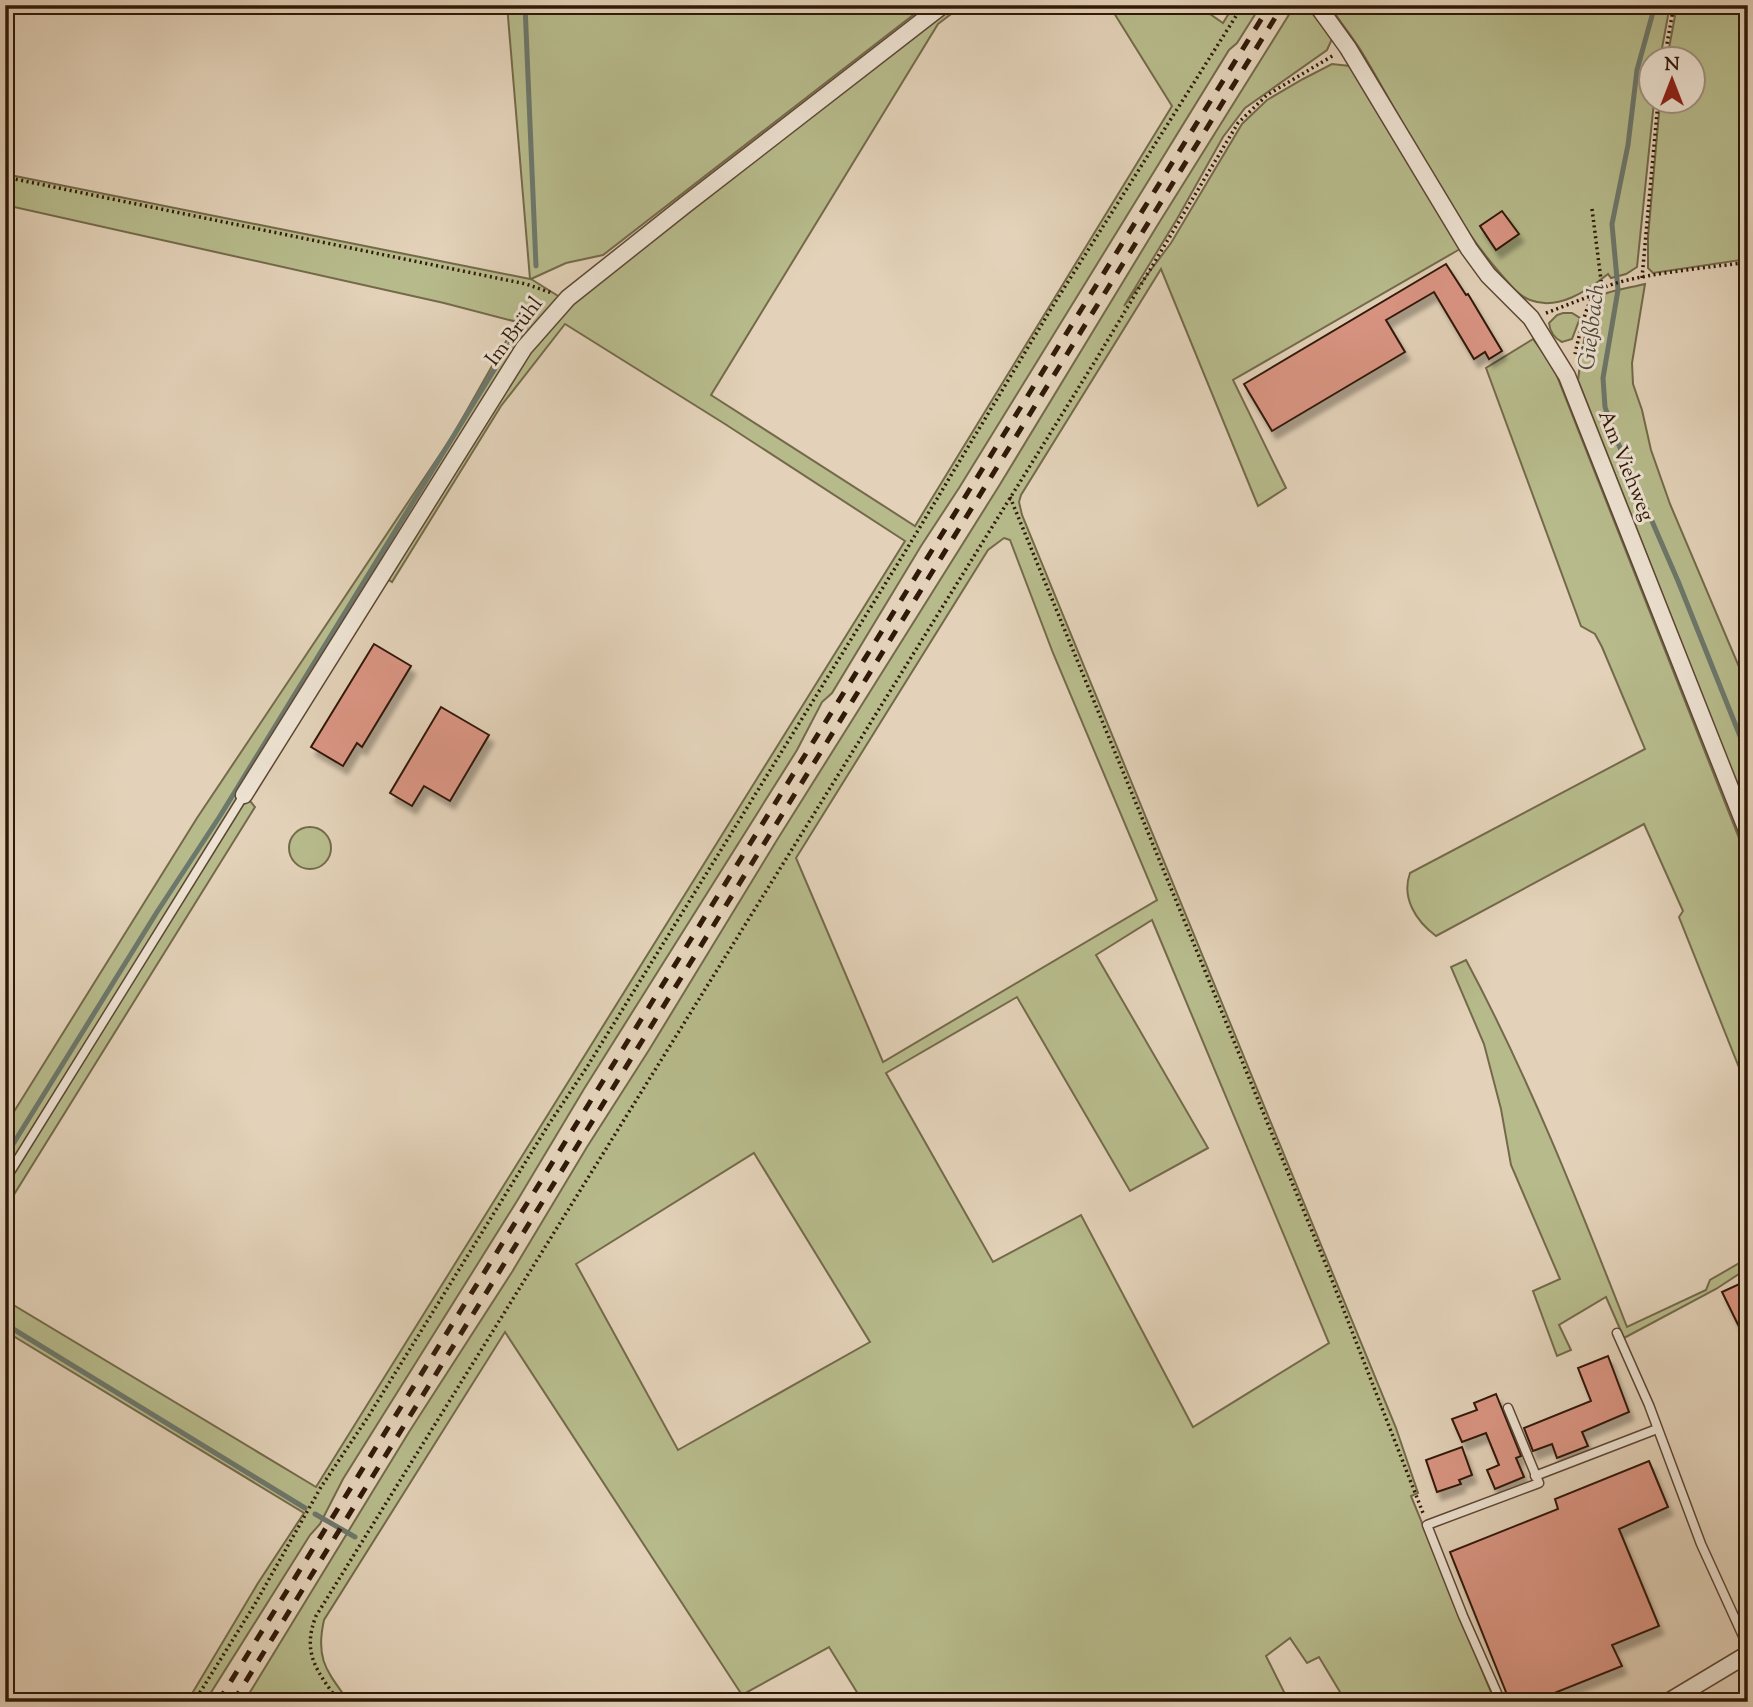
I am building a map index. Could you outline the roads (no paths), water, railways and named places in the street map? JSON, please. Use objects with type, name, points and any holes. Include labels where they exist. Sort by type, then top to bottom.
[{"type":"street","name":"Im Brühl","points":[[244,795],[524,348],[568,298],[943,5]]},
{"type":"street","name":"Am Viehweg","points":[[1317,5],[1348,48],[1469,249],[1488,275],[1531,318],[1567,376],[1748,833]]},
{"type":"street","points":[[1668,1702],[1748,1654]]},
{"type":"lane","points":[[5,1180],[244,795]]},
{"type":"lane","points":[[1617,1334],[1649,1405],[1701,1544],[1748,1647]]},
{"type":"lane","points":[[1501,1702],[1427,1525],[1539,1483],[1508,1408]]},
{"type":"lane","points":[[1535,1476],[1657,1429]]},
{"type":"waterway","points":[[525,5],[536,266]]},
{"type":"waterway","name":"Gießbach","points":[[1655,5],[1637,70],[1628,145],[1612,224],[1618,290],[1603,378],[1605,407],[1748,756]]},
{"type":"waterway","points":[[5,1157],[220,816],[534,305]]},
{"type":"waterway","points":[[5,1324],[305,1508]]},
{"type":"waterway","points":[[315,1514],[355,1537]]},
{"type":"railway","points":[[218,1702],[1270,5]]},
{"type":"railway","points":[[233,1702],[1283,5]]}]
